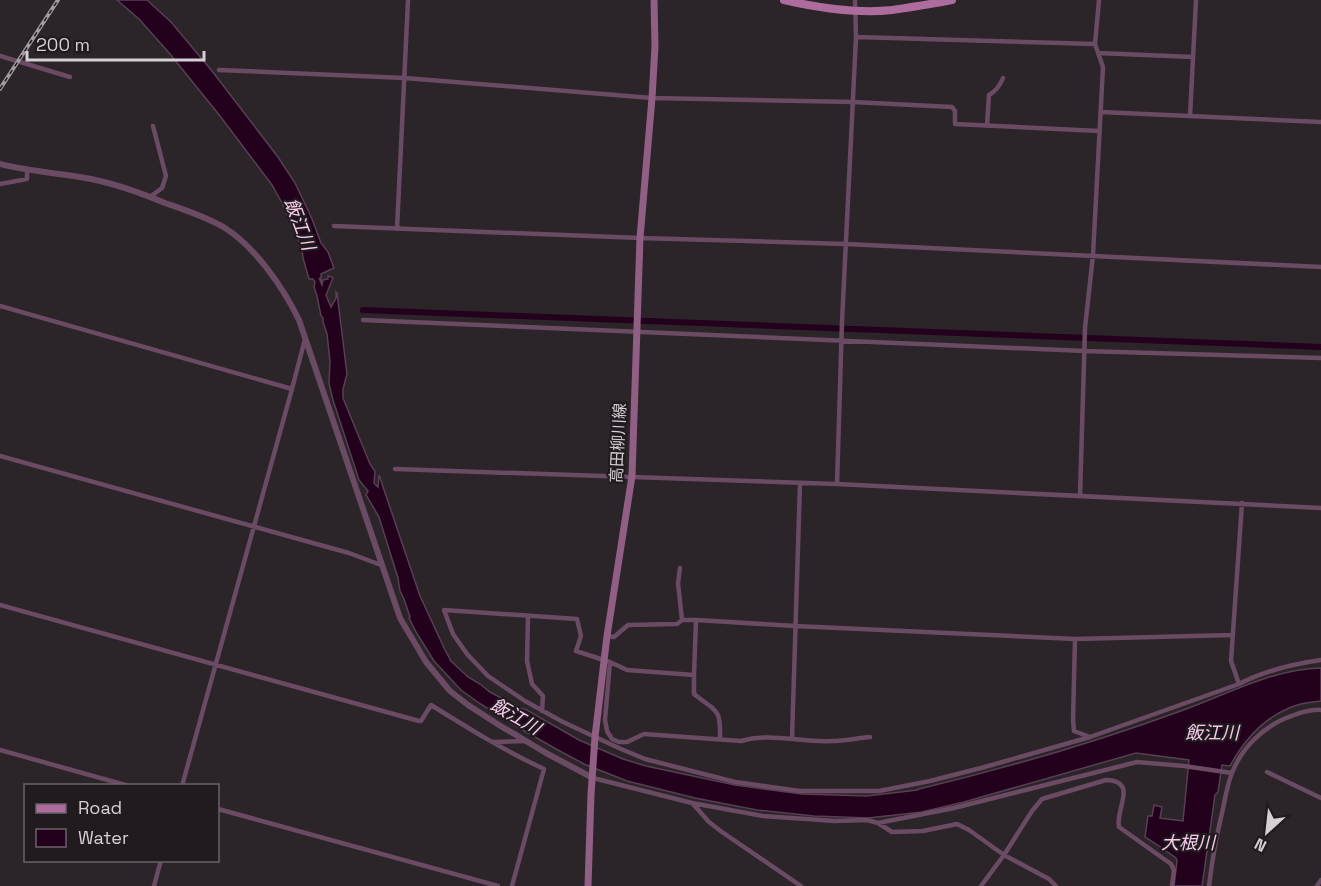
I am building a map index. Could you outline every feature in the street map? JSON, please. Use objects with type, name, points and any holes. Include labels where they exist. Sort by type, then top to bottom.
[{"type":"main road","name":"高田柳川線","points":[[588,886],[595,737],[607,661],[607,636],[632,476],[640,238],[655,46],[654,0]]},
{"type":"main road","points":[[784,0],[823,8],[855,10],[889,10],[952,0]]},
{"type":"street","points":[[397,229],[408,0]]},
{"type":"street","points":[[837,484],[842,322],[856,38],[855,0]]},
{"type":"street","points":[[1080,496],[1085,328],[1093,255],[1104,68],[1095,44],[1099,0]]},
{"type":"street","points":[[1190,116],[1196,0]]},
{"type":"street","points":[[856,38],[1095,44]]},
{"type":"street","points":[[1098,53],[1193,57]]},
{"type":"street","points":[[0,56],[70,76]]},
{"type":"street","points":[[219,70],[405,78],[652,98],[853,102],[952,107],[955,111],[955,124],[1099,131]]},
{"type":"street","points":[[987,125],[989,94],[994,92],[1003,78]]},
{"type":"street","points":[[1101,112],[1321,122]]},
{"type":"street","points":[[150,197],[162,188],[166,176],[153,126]]},
{"type":"street","points":[[0,164],[121,186],[210,220],[242,240],[255,253],[285,293],[299,320],[400,618],[437,677],[468,705],[526,741],[593,777],[692,803],[763,816],[835,821],[867,820],[878,823],[892,832],[923,831],[957,824],[1004,855],[1049,879],[1056,886]]},
{"type":"street","points":[[0,184],[27,179],[27,169]]},
{"type":"street","points":[[334,226],[846,244],[1321,267]]},
{"type":"street","points":[[0,306],[292,388]]},
{"type":"street","points":[[363,320],[1321,358]]},
{"type":"street","points":[[183,784],[305,339]]},
{"type":"street","points":[[0,456],[381,565]]},
{"type":"street","points":[[395,469],[837,484],[1321,507]]},
{"type":"street","points":[[792,739],[800,483]]},
{"type":"street","points":[[1239,684],[1231,661],[1242,503]]},
{"type":"street","points":[[680,568],[678,583],[682,620]]},
{"type":"street","points":[[0,605],[419,721],[431,705],[544,770],[512,886]]},
{"type":"street","points":[[694,675],[627,670],[576,651],[581,636],[578,619],[444,610],[453,634],[488,676],[542,711],[645,759],[735,782],[800,791],[879,791],[930,781],[1090,737],[1253,677],[1305,662],[1321,660]]},
{"type":"street","points":[[528,616],[527,661],[532,684],[543,696],[542,711]]},
{"type":"street","points":[[607,636],[614,637],[628,625],[677,624],[682,620],[1075,639],[1233,635]]},
{"type":"street","points":[[696,620],[694,694],[716,710],[721,720],[720,739]]},
{"type":"street","points":[[1075,639],[1072,719],[1074,731],[1090,737]]},
{"type":"street","points":[[607,661],[605,720],[607,731],[612,739],[619,742],[627,742],[644,735],[741,741],[767,736],[831,741],[870,737]]},
{"type":"street","points":[[1209,886],[1213,850],[1229,772],[1242,754],[1272,724],[1313,709],[1321,710]]},
{"type":"street","points":[[492,742],[526,741]]},
{"type":"street","points":[[0,750],[122,784]]},
{"type":"street","points":[[878,823],[954,808],[1137,762],[1229,772]]},
{"type":"street","points":[[1267,772],[1321,798]]},
{"type":"street","points":[[984,885],[1042,799],[1106,780],[1114,780],[1123,788],[1124,794],[1119,826],[1171,864],[1174,870],[1172,886]]},
{"type":"street","points":[[692,803],[709,822],[722,832],[801,886]]},
{"type":"street","points":[[219,810],[498,886]]},
{"type":"street","points":[[154,886],[161,862]]},
{"type":"street","points":[[1317,886],[1321,880]]},
{"type":"water","name":"飯江川","points":[[117,0],[147,0],[171,22],[212,71],[278,157],[295,183],[334,268],[321,274],[321,281],[319,278],[322,285],[323,280],[328,279],[328,276],[333,278],[326,295],[331,307],[337,293],[347,374],[343,398],[375,471],[374,483],[378,487],[379,475],[420,596],[451,661],[468,677],[490,692],[579,740],[646,766],[735,785],[802,794],[867,796],[917,790],[1017,764],[1146,723],[1266,678],[1321,668],[1321,701],[1297,705],[1271,718],[1241,748],[1230,766],[1222,765],[1218,792],[1215,795],[1202,886],[1174,886],[1176,858],[1145,837],[1148,816],[1152,816],[1154,805],[1162,807],[1160,818],[1183,821],[1189,760],[1136,753],[922,812],[868,818],[814,816],[757,810],[627,781],[584,764],[556,749],[461,690],[434,661],[409,618],[379,517],[366,495],[368,491],[359,480],[333,400],[329,384],[330,361],[327,334],[314,287],[315,282],[309,279],[302,249],[282,203],[272,185],[170,54],[139,19]]},
{"type":"waterway","points":[[363,310],[1321,347]]},
{"type":"railway","points":[[0,89],[58,0]]},
{"type":"water label","name":"大根川","points":[[1188,842]]}]
